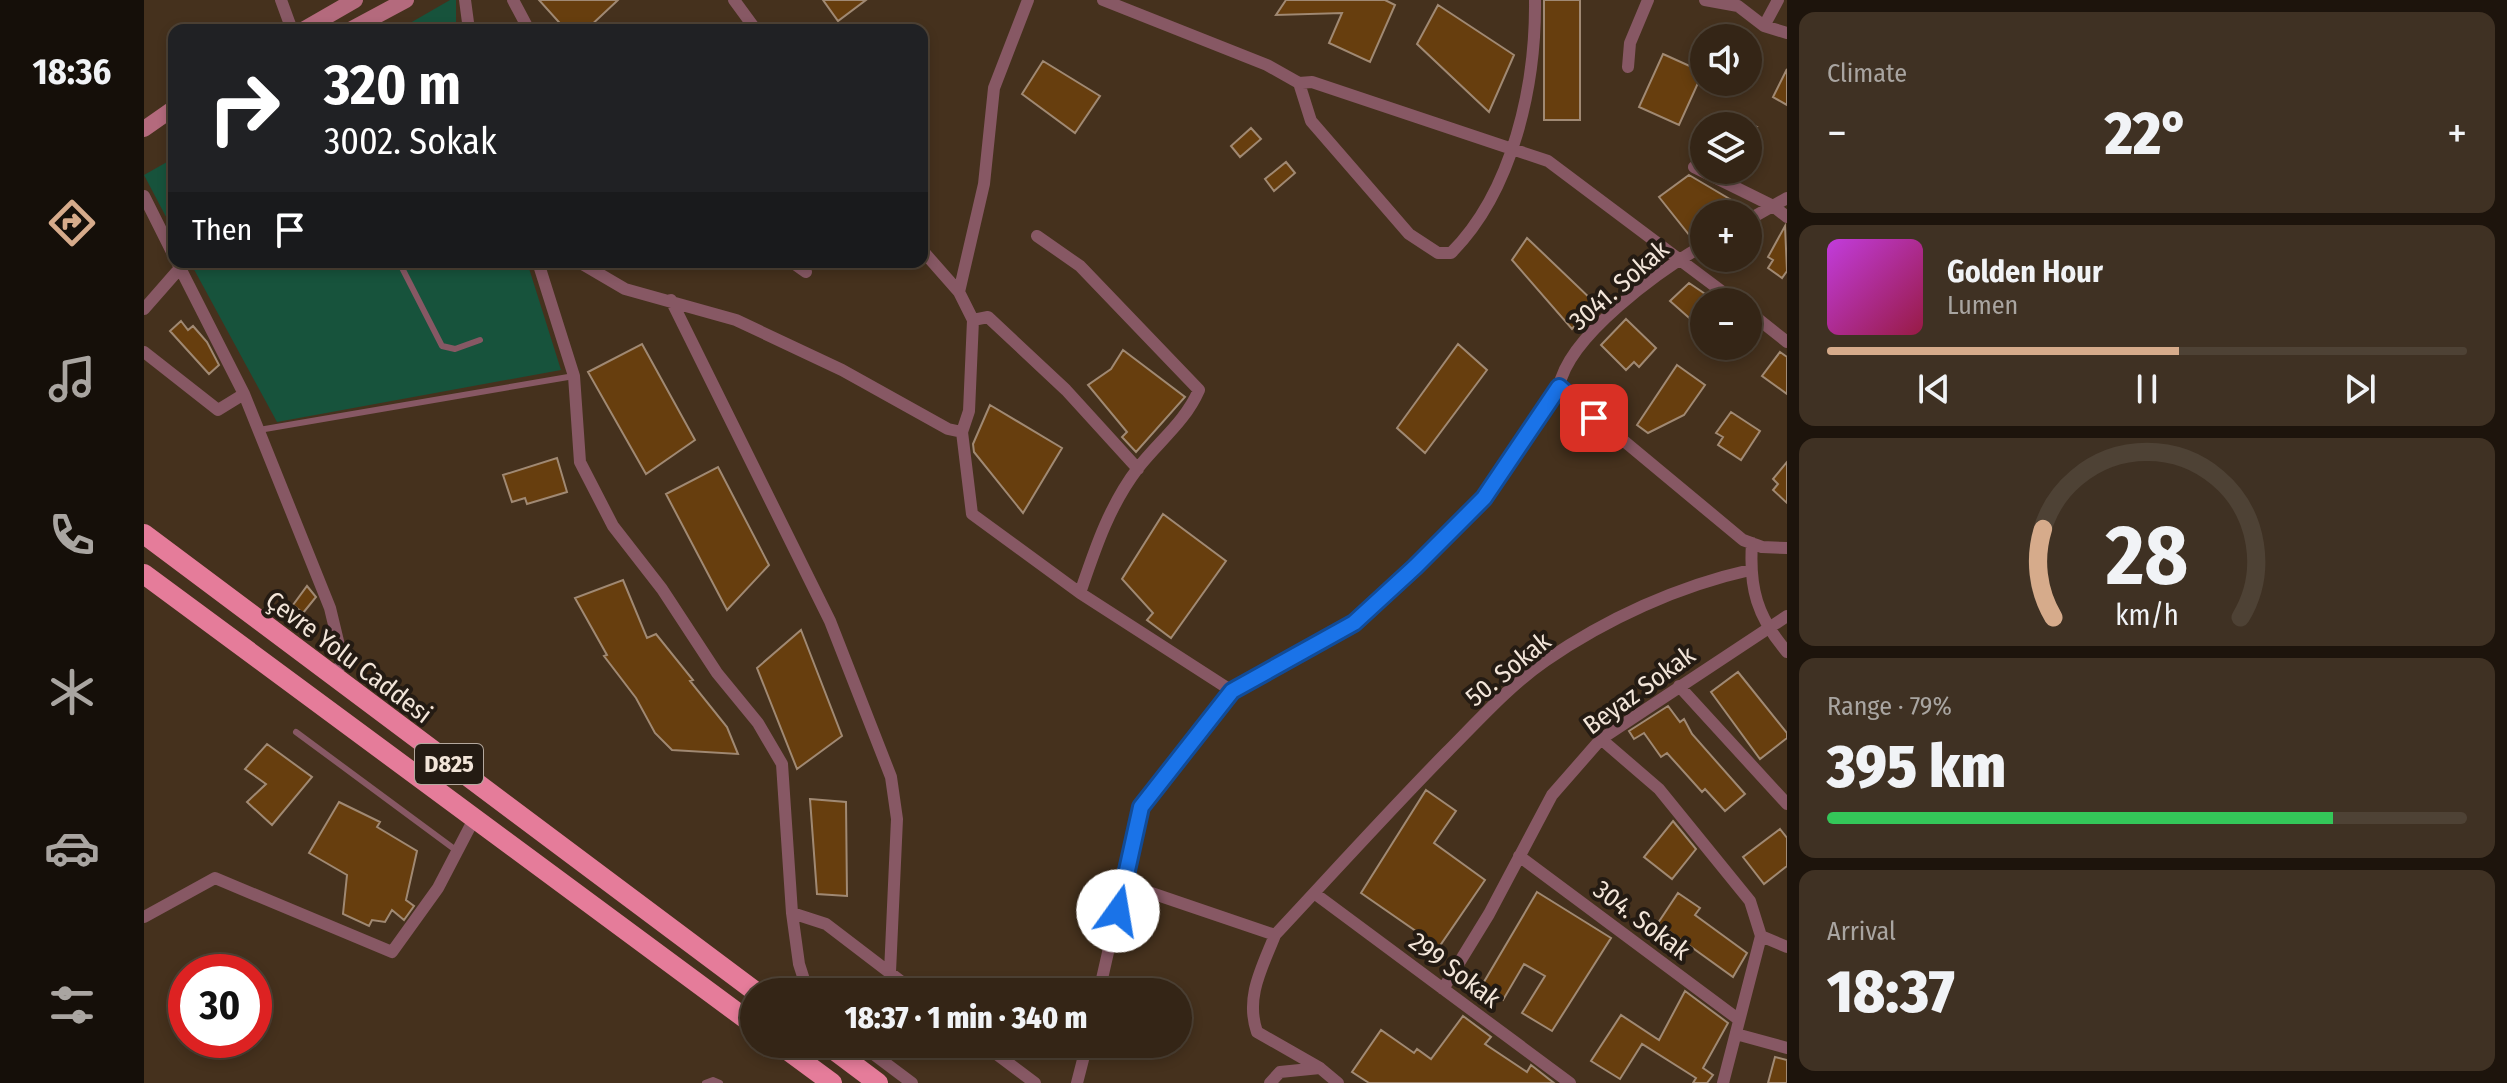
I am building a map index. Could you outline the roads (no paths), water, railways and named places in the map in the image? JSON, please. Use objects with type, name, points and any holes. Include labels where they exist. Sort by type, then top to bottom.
[{"type":"highway","name":"Çevre Yolu Caddesi","points":[[144,534],[740,980]]},
{"type":"highway","name":"Çevre Yolu Caddesi","points":[[144,574],[740,1015]]},
{"type":"highway","points":[[798,1058],[832,1083]]},
{"type":"highway","points":[[845,1058],[878,1083]]},
{"type":"main road","points":[[313,24],[355,0]]},
{"type":"main road","points":[[361,24],[406,0]]},
{"type":"main road","points":[[144,129],[168,112]]},
{"type":"main road","points":[[144,136],[168,125]]},
{"type":"street","points":[[281,0],[290,24]]},
{"type":"street","points":[[465,0],[468,24]]},
{"type":"street","points":[[513,0],[526,24]]},
{"type":"street","points":[[734,0],[752,24]]},
{"type":"street","points":[[959,292],[984,184],[994,88],[1028,0]]},
{"type":"street","points":[[1103,0],[1267,65],[1299,83],[1312,82],[1548,161],[1718,288]]},
{"type":"street","points":[[1299,83],[1311,121],[1409,234],[1438,253],[1451,253],[1471,232],[1513,150],[1535,57],[1535,0]]},
{"type":"street","points":[[1628,67],[1630,43],[1648,0]]},
{"type":"street","points":[[1705,0],[1738,6],[1764,26],[1787,33]]},
{"type":"street","points":[[1764,26],[1778,0]]},
{"type":"street","points":[[1728,184],[1773,206],[1787,217]]},
{"type":"street","points":[[144,196],[168,244]]},
{"type":"street","points":[[1762,212],[1787,198]]},
{"type":"street","points":[[1037,236],[1080,266],[1199,390],[1191,409],[1138,469],[1102,527],[1080,593]]},
{"type":"street","name":"3041. Sokak","points":[[1102,978],[1141,807],[1232,691],[1354,623],[1415,567],[1484,498],[1559,387],[1561,370],[1600,324],[1690,253]]},
{"type":"street","points":[[928,257],[959,292],[973,320],[969,411],[962,432],[972,514],[1080,593],[1232,691]]},
{"type":"street","points":[[144,309],[173,268]]},
{"type":"street","points":[[180,268],[244,394],[330,608],[343,662],[332,677]]},
{"type":"street","points":[[540,268],[574,376],[580,462],[613,526],[662,589],[717,673],[758,723],[782,764],[792,913],[804,978]]},
{"type":"street","points":[[589,268],[625,289],[736,320],[842,370],[948,429],[962,432]]},
{"type":"street","points":[[800,268],[806,272]]},
{"type":"street","points":[[671,300],[830,621],[891,777],[897,819],[890,972]]},
{"type":"street","points":[[973,320],[988,317],[1066,390],[1138,469]]},
{"type":"street","points":[[1762,322],[1787,342]]},
{"type":"street","points":[[144,352],[218,410],[244,394]]},
{"type":"street","points":[[1559,387],[1661,474],[1752,543],[1787,548]]},
{"type":"street","points":[[1752,543],[1750,570],[1759,610],[1787,652]]},
{"type":"street","name":"50. Sokak","points":[[1275,935],[1480,719],[1544,662],[1636,610],[1701,581],[1750,570]]},
{"type":"street","name":"Beyaz Sokak","points":[[1443,989],[1552,795],[1601,739],[1768,625],[1787,616]]},
{"type":"street","points":[[1679,686],[1787,804]]},
{"type":"street","points":[[1601,739],[1659,789],[1750,901],[1761,936],[1723,1083]]},
{"type":"street","points":[[144,917],[215,878],[392,952],[438,888],[474,819]]},
{"type":"street","name":"304. Sokak","points":[[1519,856],[1738,1019]]},
{"type":"street","points":[[1125,884],[1275,935],[1252,995],[1257,1032],[1320,1068],[1338,1083]]},
{"type":"street","name":"299 Sokak","points":[[1314,893],[1570,1083]]},
{"type":"street","points":[[792,913],[826,924],[898,978]]},
{"type":"street","points":[[1761,936],[1787,947]]},
{"type":"street","points":[[1736,1034],[1787,1048]]},
{"type":"street","points":[[879,1058],[912,1083]]},
{"type":"street","points":[[1002,1058],[1035,1083]]},
{"type":"street","points":[[1077,1083],[1083,1058]]},
{"type":"street","points":[[1270,1083],[1280,1072],[1320,1068]]},
{"type":"lane","points":[[402,268],[442,346],[455,349],[480,340]]},
{"type":"lane","points":[[259,430],[574,376]]},
{"type":"lane","points":[[296,732],[458,851]]},
{"type":"lane","points":[[705,1083],[713,1080],[720,1083]]}]
